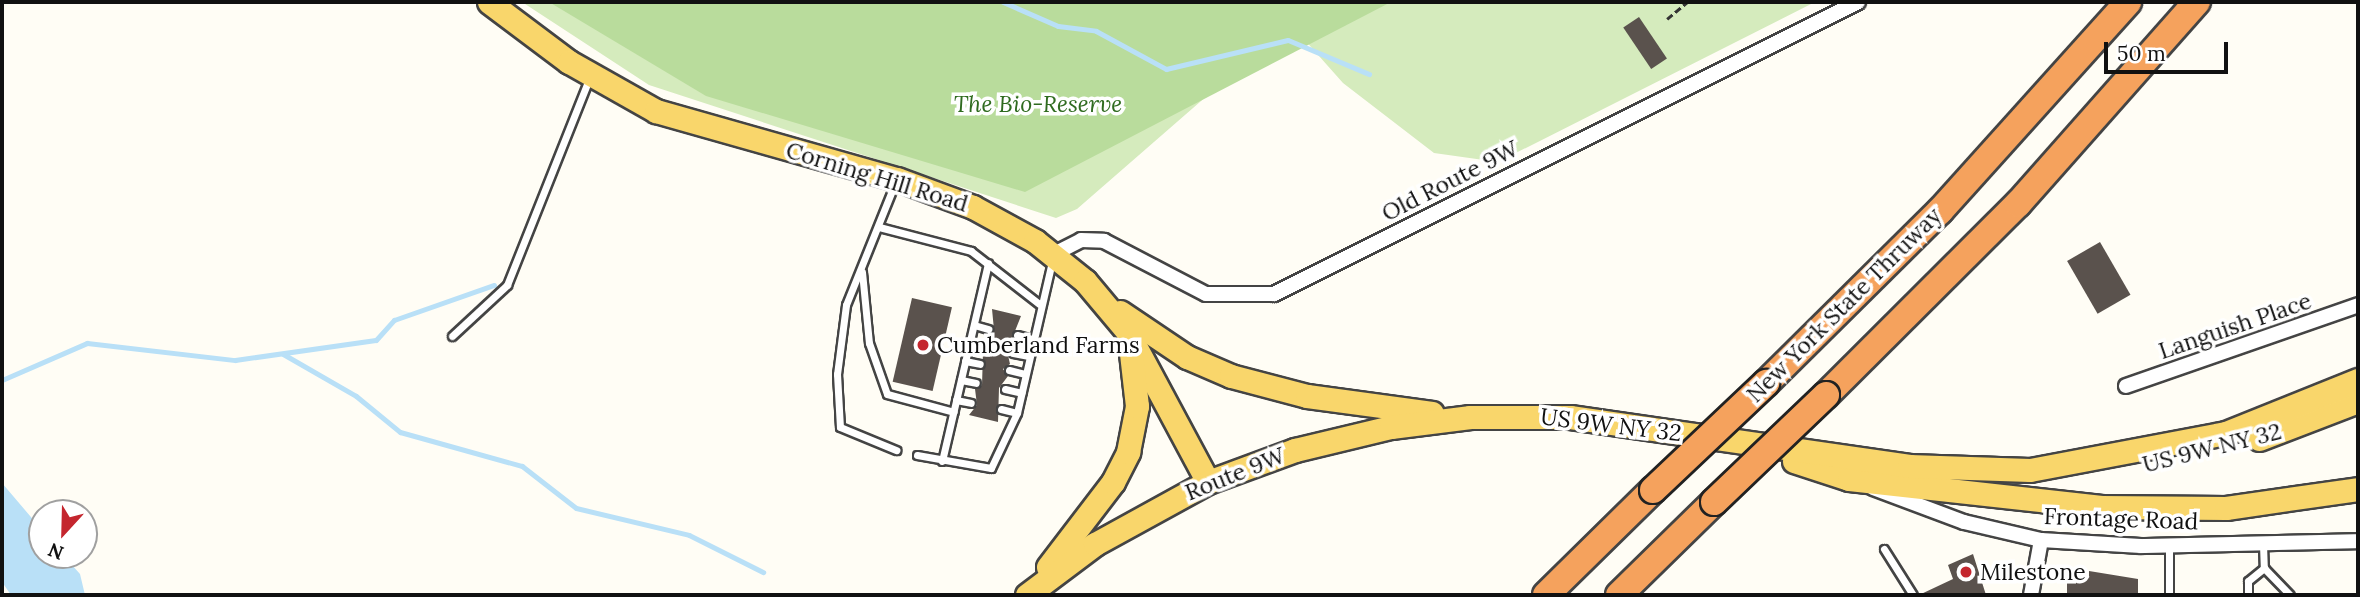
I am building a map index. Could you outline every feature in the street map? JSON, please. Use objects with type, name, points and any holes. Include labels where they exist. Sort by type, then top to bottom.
[{"type":"highway","name":"New York State Thruway","points":[[1546,595],[1766,383],[1956,194],[2128,2]]},
{"type":"highway","points":[[1619,595],[2018,204],[2197,2]]},
{"type":"main road","name":"Corning Hill Road","points":[[489,2],[590,76],[702,127],[897,178],[995,217],[1054,254],[1102,299],[1127,331],[1208,482]]},
{"type":"main road","points":[[1102,299],[1170,347],[1231,376],[1307,396],[1470,417]]},
{"type":"main road","points":[[1026,595],[1113,482],[1128,452],[1137,406],[1127,331]]},
{"type":"main road","points":[[1751,447],[1941,469],[2060,468],[2252,426],[2358,380]]},
{"type":"main road","name":"US 9W NY 32","points":[[2060,468],[2147,468],[2260,439],[2358,401]]},
{"type":"main road","name":"US 9W NY 32","points":[[1470,417],[1597,419],[1751,447]]},
{"type":"main road","name":"Route 9W","points":[[1026,595],[1095,544],[1208,482],[1339,438],[1470,417]]},
{"type":"main road","points":[[1751,447],[1849,479],[2007,501],[2133,508],[2225,508],[2358,489]]},
{"type":"street","name":"Old Route 9W","points":[[1054,254],[1081,240],[1104,241],[1206,294],[1274,294],[1858,2]]},
{"type":"street","name":"Languish Place","points":[[2126,386],[2358,305]]},
{"type":"street","name":"Frontage Road","points":[[1849,479],[1964,522],[2041,540],[2169,546],[2358,541]]},
{"type":"street","points":[[2031,595],[2041,540]]},
{"type":"lane","points":[[452,337],[508,285],[590,76]]},
{"type":"lane","points":[[896,450],[840,427],[837,374],[846,305],[897,178]]},
{"type":"lane","points":[[879,227],[940,240],[988,263],[1039,304]]},
{"type":"lane","points":[[917,455],[991,468],[1017,413],[1039,304],[1054,254]]},
{"type":"lane","points":[[942,461],[988,263]]},
{"type":"lane","points":[[862,268],[861,298],[882,386],[887,394],[954,412]]},
{"type":"lane","points":[[974,325],[988,329]]},
{"type":"lane","points":[[1017,335],[1032,339]]},
{"type":"lane","points":[[970,342],[984,346]]},
{"type":"lane","points":[[1013,353],[1029,356]]},
{"type":"lane","points":[[965,361],[980,364]]},
{"type":"lane","points":[[1009,370],[1025,374]]},
{"type":"lane","points":[[961,380],[976,383]]},
{"type":"lane","points":[[1005,389],[1022,393]]},
{"type":"lane","points":[[956,400],[971,403]]},
{"type":"lane","points":[[1000,409],[1017,413]]},
{"type":"lane","points":[[2263,543],[2264,568],[2290,595]]},
{"type":"lane","points":[[2169,546],[2169,595]]},
{"type":"lane","points":[[1884,549],[1913,595]]},
{"type":"lane","points":[[2248,595],[2248,581],[2264,568]]},
{"type":"path","points":[[1667,19],[1687,2]]},
{"type":"green space","name":"The Bio-Reserve","points":[[522,2],[1815,2],[1498,162],[1434,153],[1343,83],[1303,38],[1278,34],[1077,209],[1056,218],[649,85]]},
{"type":"green space","points":[[549,2],[1391,2],[1025,192],[706,96]]},
{"type":"water","points":[[2,483],[28,514],[28,569],[76,569],[80,574],[85,595],[11,595],[2,582]]},
{"type":"building","points":[[1639,17],[1667,58],[1651,69],[1623,28]]},
{"type":"building","points":[[2100,242],[2130,295],[2098,314],[2067,261]]},
{"type":"building","name":"Cumberland Farms","points":[[912,298],[952,307],[933,391],[893,382]]},
{"type":"building","name":"Cumberland Farms","points":[[992,309],[1021,316],[1007,351],[1010,364],[1003,369],[1008,376],[999,388],[998,422],[969,415],[977,405],[975,389],[982,385],[983,352],[990,348],[986,335],[994,330]]},
{"type":"building","name":"Milestone","points":[[1973,554],[1986,595],[1919,595],[1953,579],[1948,565]]},
{"type":"building","points":[[2089,571],[2138,579],[2138,595],[2067,595],[2067,577],[2089,577]]},
{"type":"waterway","points":[[1003,2],[1058,26],[1096,31],[1166,69],[1288,40],[1369,74]]},
{"type":"waterway","points":[[2,380],[87,343],[235,360],[376,340],[394,320],[494,285]]},
{"type":"waterway","points":[[283,354],[356,396],[400,432],[522,466],[576,508],[689,535],[763,572]]},
{"type":"place","name":"Cumberland Farms","points":[[923,345]]},
{"type":"place","name":"Milestone","points":[[1966,572]]}]
